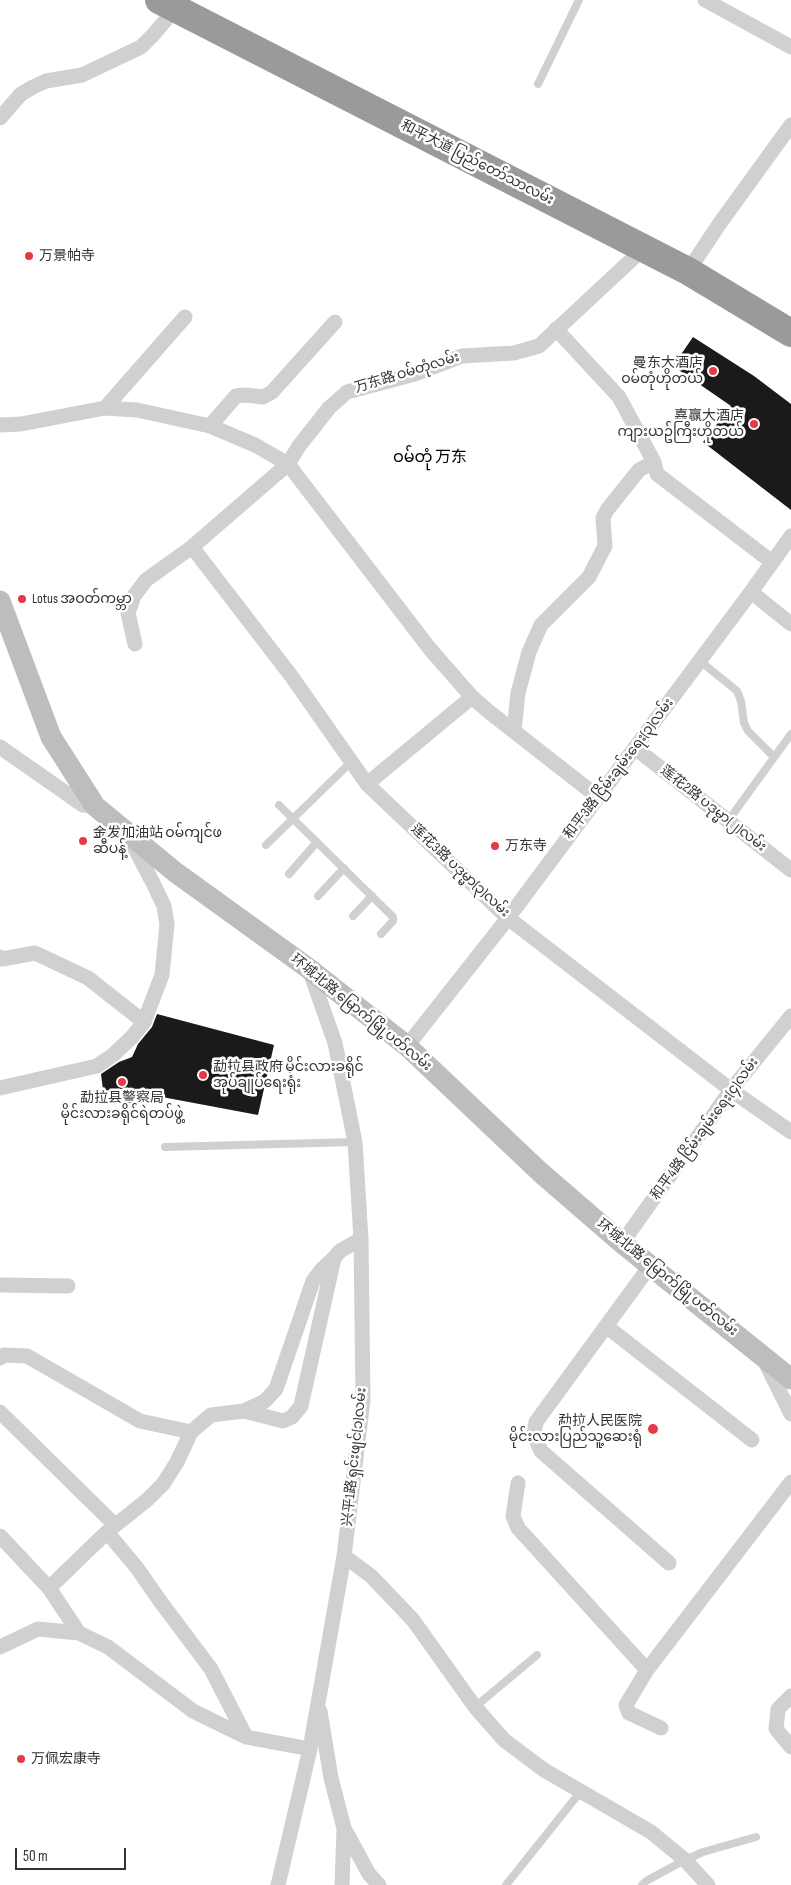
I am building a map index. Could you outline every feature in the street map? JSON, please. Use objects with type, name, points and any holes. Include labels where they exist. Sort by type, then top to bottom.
[{"type":"highway","name":"和平大道 ပြည်တော်သာလမ်း","points":[[167,4],[688,271],[791,333]]},
{"type":"street","points":[[704,0],[791,48]]},
{"type":"street","points":[[0,118],[21,94],[33,87],[46,81],[82,75],[140,47],[153,36],[167,4]]},
{"type":"street","points":[[688,271],[720,223],[791,125]]},
{"type":"street","name":"万东路 ဝမ်တုံလမ်း","points":[[135,644],[128,613],[134,596],[146,580],[192,547],[288,464],[299,446],[329,408],[348,392],[415,374],[462,356],[514,353],[539,346],[643,249]]},
{"type":"street","points":[[105,408],[185,317]]},
{"type":"street","points":[[210,426],[236,396],[263,397],[272,392],[335,322]]},
{"type":"street","points":[[556,330],[619,397],[654,462],[657,474],[772,562]]},
{"type":"street","points":[[0,425],[21,424],[105,408],[137,410],[210,426],[255,445],[288,464],[430,649],[472,696],[514,732],[598,797]]},
{"type":"street","points":[[514,732],[518,693],[529,652],[542,625],[590,577],[605,546],[603,518],[607,510],[640,470],[654,462]]},
{"type":"street","name":"和平3路 ငြိမ်းချမ်းရေး(၃)လမ်း","points":[[407,1046],[508,918],[791,536]]},
{"type":"street","name":"莲花3路 ပဒုမ္မာ(၃)လမ်း","points":[[192,547],[292,677],[368,784],[508,918],[731,1090],[791,1132]]},
{"type":"street","points":[[751,592],[791,624]]},
{"type":"street","name":"环城北路 မြောက်မြို့ပတ်လမ်း","points":[[0,601],[51,737],[95,806],[175,872],[308,968],[407,1046],[540,1172],[622,1243],[791,1379]]},
{"type":"street","points":[[368,784],[472,696]]},
{"type":"street","points":[[0,746],[83,806],[95,806]]},
{"type":"street","name":"莲花2路 ပဒုမ္မာ(၂)လမ်း","points":[[635,748],[791,870]]},
{"type":"street","points":[[0,1088],[97,1066],[113,1055],[132,1037],[144,1022],[162,975],[167,924],[164,906],[126,832]]},
{"type":"street","points":[[0,957],[2,959],[35,953],[88,978],[144,1022]]},
{"type":"street","name":"兴平1路 ရှင်းဖျင်(၁)လမ်း","points":[[278,1885],[310,1749],[344,1556],[363,1400],[361,1239],[355,1142],[335,1043],[308,968]]},
{"type":"street","name":"和平4路 ငြိမ်းချမ်းရေး(၄)လမ်း","points":[[622,1243],[731,1090],[791,1016]]},
{"type":"street","points":[[49,1588],[111,1528],[147,1500],[163,1484],[177,1462],[191,1432],[211,1415],[244,1411],[265,1400],[276,1389],[313,1280],[340,1251],[361,1239]]},
{"type":"street","points":[[244,1411],[282,1421],[292,1417],[301,1406],[334,1258]]},
{"type":"street","points":[[650,1266],[536,1422],[534,1436],[542,1451],[669,1563]]},
{"type":"street","points":[[0,1285],[68,1286]]},
{"type":"street","points":[[606,1326],[752,1440]]},
{"type":"street","points":[[0,1358],[4,1355],[27,1356],[140,1421],[191,1432]]},
{"type":"street","points":[[763,1356],[791,1414]]},
{"type":"street","points":[[0,1412],[111,1528],[160,1601],[211,1669],[246,1737]]},
{"type":"street","points":[[661,1728],[629,1713],[626,1705],[647,1670],[791,1482]]},
{"type":"street","points":[[518,1483],[513,1516],[518,1528],[647,1670]]},
{"type":"street","points":[[0,1536],[49,1588],[79,1632]]},
{"type":"street","points":[[344,1556],[371,1576],[413,1620],[475,1707],[504,1740],[544,1770],[651,1832],[685,1860],[708,1885]]},
{"type":"street","points":[[0,1647],[38,1629],[79,1632],[108,1647],[193,1711],[246,1737],[310,1749]]},
{"type":"street","points":[[791,1696],[778,1709],[776,1729],[791,1747]]},
{"type":"street","points":[[318,1700],[332,1778],[344,1828],[369,1874],[379,1885]]},
{"type":"street","points":[[342,1885],[344,1828]]},
{"type":"lane","points":[[538,84],[579,0]]},
{"type":"lane","points":[[700,661],[737,691],[741,701],[744,723],[748,731],[774,757]]},
{"type":"lane","points":[[728,820],[791,734]]},
{"type":"lane","points":[[266,845],[352,761]]},
{"type":"lane","points":[[279,805],[393,917],[393,921],[381,934]]},
{"type":"lane","points":[[288,874],[317,842]]},
{"type":"lane","points":[[318,896],[344,868]]},
{"type":"lane","points":[[353,916],[372,896]]},
{"type":"lane","points":[[166,1147],[355,1142]]},
{"type":"lane","points":[[475,1707],[537,1655]]},
{"type":"lane","points":[[506,1885],[581,1791]]},
{"type":"lane","points":[[642,1885],[646,1881],[703,1852],[756,1836]]},
{"type":"building","name":"嘉赢大酒店 ကျားယဥ်ကြီးဟိုတယ်","points":[[693,337],[754,376],[791,404],[791,510],[703,442],[731,406],[673,366]]},
{"type":"building","name":"勐拉县政府 မိုင်းလားခရိုင် အုပ်ချုပ်ရေးရုံး","points":[[157,1014],[274,1045],[258,1115],[146,1094],[104,1098],[101,1074],[119,1062],[132,1057],[138,1044],[152,1027]]},
{"type":"place","name":"万景帕寺","points":[[29,256]]},
{"type":"place","name":"曼东大酒店 ဝမ်တုံဟိုတယ်","points":[[713,371]]},
{"type":"place","name":"嘉赢大酒店 ကျားယဥ်ကြီးဟိုတယ်","points":[[754,424]]},
{"type":"place","name":"Lotus အဝတ်ကမ္ဘာ","points":[[22,599]]},
{"type":"place","name":"金发加油站 ဝမ်ကျင်ဖ ဆီပန့်","points":[[83,841]]},
{"type":"place","name":"万东寺","points":[[495,846]]},
{"type":"place","name":"勐拉县政府 မိုင်းလားခရိုင် အုပ်ချုပ်ရေးရုံး","points":[[203,1075]]},
{"type":"place","name":"勐拉县警察局 မိုင်းလားခရိုင်ရဲတပ်ဖွဲ့","points":[[122,1082]]},
{"type":"place","name":"勐拉人民医院 မိုင်းလားပြည်သူ့ဆေးရုံ","points":[[653,1429]]},
{"type":"place","name":"万佩宏康寺","points":[[21,1759]]},
{"type":"district","name":"ဝမ်တုံ 万东","points":[[430,458]]}]
